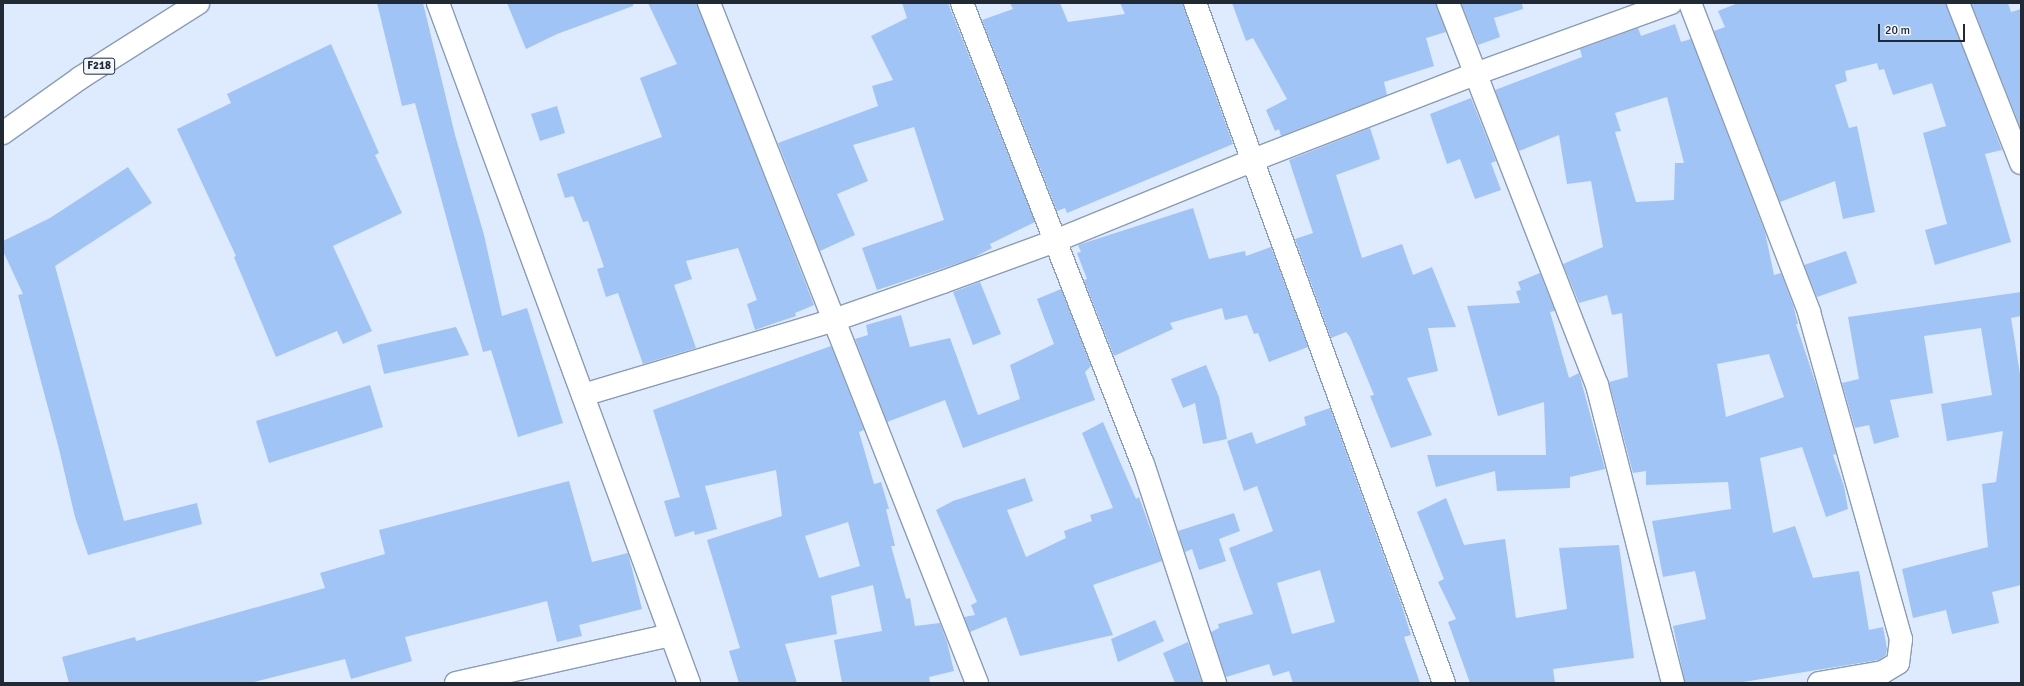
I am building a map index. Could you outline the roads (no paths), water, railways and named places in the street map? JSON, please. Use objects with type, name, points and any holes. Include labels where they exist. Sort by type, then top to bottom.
[{"type":"street","name":"F218","points":[[3,133],[80,78],[198,3]]},
{"type":"street","points":[[438,3],[689,683]]},
{"type":"street","points":[[709,3],[977,683]]},
{"type":"street","points":[[962,3],[1143,464],[1215,683]]},
{"type":"street","points":[[1195,3],[1444,683]]},
{"type":"street","points":[[1448,3],[1597,385],[1673,683]]},
{"type":"street","points":[[583,395],[834,320],[1055,241],[1253,160],[1475,74],[1671,3]]},
{"type":"street","points":[[1690,3],[1809,312],[1901,639],[1898,663],[1883,672],[1861,679],[1819,683]]},
{"type":"street","points":[[1958,3],[2021,163]]},
{"type":"street","points":[[456,683],[671,635]]}]
